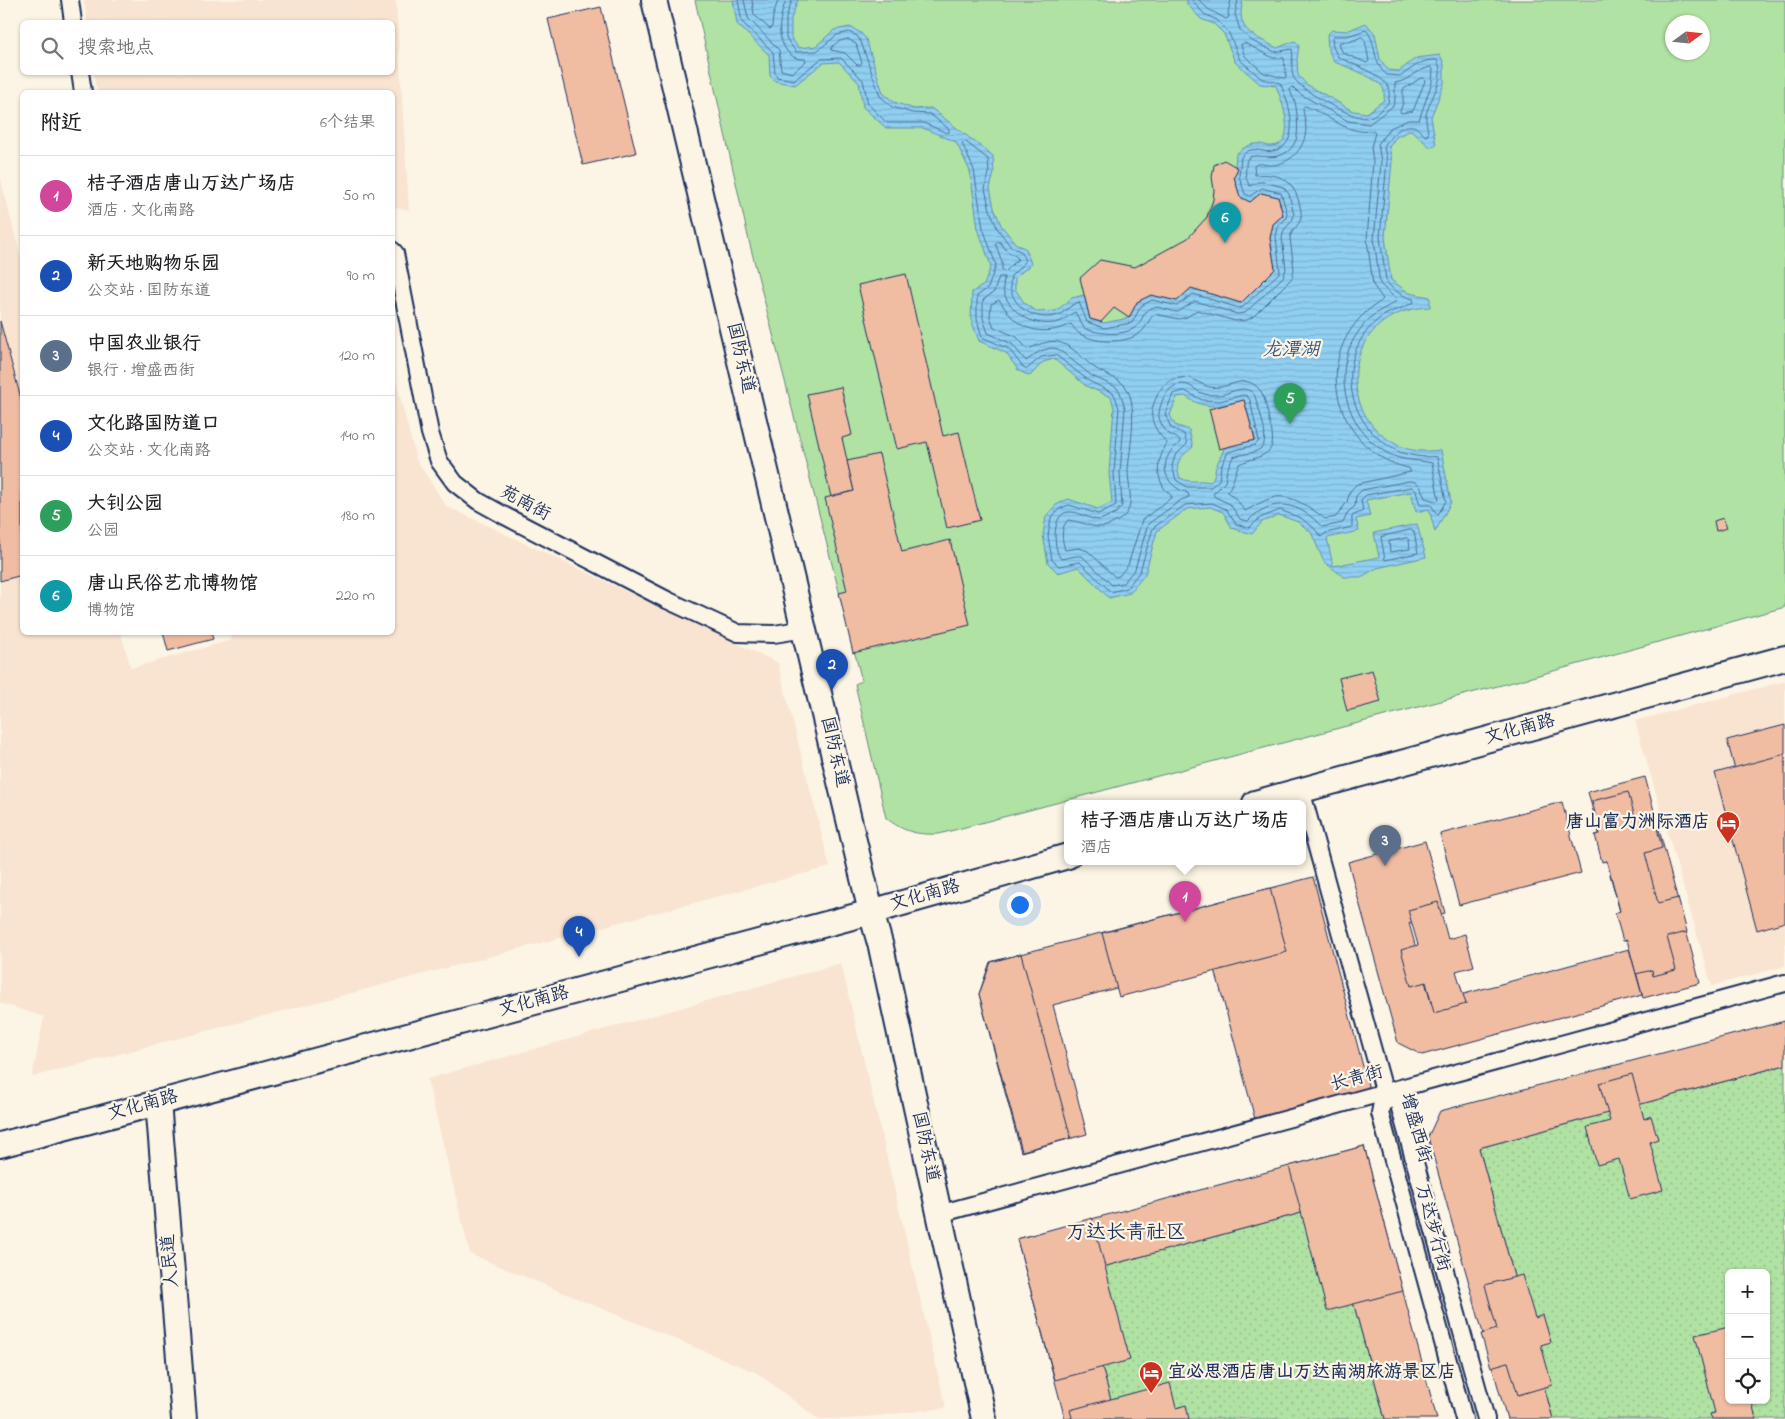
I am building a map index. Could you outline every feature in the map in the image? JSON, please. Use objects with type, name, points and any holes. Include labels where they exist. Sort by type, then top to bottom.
[{"type":"street","points":[[70,0],[73,20]]},
{"type":"street","name":"国防东道","points":[[654,0],[871,912],[881,947],[984,1419]]},
{"type":"street","points":[[80,75],[83,90]]},
{"type":"street","name":"苑南街","points":[[395,253],[430,433],[439,460],[454,483],[478,501],[505,516],[667,600],[738,634],[774,634],[805,629]]},
{"type":"street","name":"文化南路","points":[[1265,800],[1785,658]]},
{"type":"street","name":"增盛西街","points":[[1300,790],[1303,800]]},
{"type":"street","name":"增盛西街","points":[[1306,812],[1475,1419]]},
{"type":"street","name":"文化南路","points":[[0,1145],[871,912],[1064,857]]},
{"type":"street","name":"长青街","points":[[939,1214],[1785,983]]},
{"type":"street","name":"万达步行街","points":[[1464,1419],[1380,1113],[1384,1092],[1398,1101],[1486,1419]]},
{"type":"street","name":"人民道","points":[[158,1102],[184,1419]]},
{"type":"shaded area","points":[[84,0],[396,0],[409,210],[395,207],[395,90],[98,90],[94,75],[395,75],[395,20],[87,20]]},
{"type":"shaded area","points":[[0,176],[20,254],[20,635],[122,635],[131,668],[232,640],[231,635],[395,635],[395,377],[416,459],[446,506],[778,663],[830,867],[32,1077],[44,1017],[0,1003]]},
{"type":"shaded area","name":"唐山富力洲际酒店","points":[[1785,681],[1785,966],[1712,986],[1635,721]]},
{"type":"shaded area","points":[[841,963],[946,1408],[849,1419],[818,1419],[757,1373],[470,1254],[427,1079]]},
{"type":"green space","points":[[695,0],[1785,0],[1785,607],[1528,678],[939,834],[917,833],[899,827],[886,818],[855,684],[862,681],[749,241]]},
{"type":"green space","points":[[1785,1065],[1785,1419],[1553,1419],[1479,1148]]},
{"type":"green space","points":[[1327,1206],[1385,1419],[1116,1419],[1077,1274]]},
{"type":"water","name":"龙潭湖","points":[[733,0],[798,0],[791,19],[791,38],[799,48],[816,46],[834,30],[850,27],[861,33],[866,39],[883,93],[894,102],[914,109],[931,108],[993,156],[994,173],[990,188],[994,208],[1001,225],[1015,243],[1026,249],[1031,264],[1015,278],[1015,289],[1025,304],[1038,312],[1056,311],[1072,298],[1084,295],[1090,319],[1104,323],[1129,318],[1137,302],[1151,295],[1177,301],[1191,288],[1241,303],[1275,269],[1270,238],[1273,224],[1283,215],[1278,197],[1261,193],[1250,202],[1240,197],[1234,177],[1236,154],[1253,144],[1270,146],[1280,144],[1284,138],[1286,121],[1282,101],[1276,86],[1260,84],[1235,62],[1224,34],[1214,24],[1201,19],[1187,4],[1187,0],[1243,0],[1242,19],[1248,31],[1277,48],[1295,41],[1299,45],[1298,75],[1306,84],[1353,111],[1367,113],[1384,100],[1384,90],[1381,85],[1372,79],[1334,62],[1328,49],[1327,35],[1332,30],[1347,31],[1366,23],[1375,34],[1380,59],[1388,70],[1399,71],[1416,58],[1440,55],[1444,64],[1444,84],[1431,117],[1436,145],[1430,147],[1411,130],[1396,137],[1389,147],[1392,161],[1385,237],[1391,280],[1409,293],[1430,297],[1430,307],[1400,313],[1383,322],[1370,335],[1361,351],[1356,369],[1356,386],[1360,404],[1368,420],[1380,433],[1407,449],[1423,451],[1441,450],[1451,502],[1435,532],[1429,509],[1416,512],[1411,492],[1366,500],[1370,516],[1356,519],[1359,531],[1327,538],[1333,566],[1379,557],[1374,533],[1417,524],[1426,557],[1377,568],[1361,577],[1344,577],[1324,562],[1311,532],[1298,522],[1279,515],[1262,522],[1252,534],[1232,528],[1223,512],[1210,507],[1187,509],[1157,531],[1145,574],[1130,593],[1109,598],[1078,567],[1058,573],[1048,563],[1043,535],[1046,516],[1056,505],[1068,499],[1098,509],[1112,502],[1109,473],[1114,408],[1111,397],[1086,386],[1054,359],[1043,362],[1030,376],[1019,371],[1006,353],[979,341],[971,320],[972,292],[984,285],[991,266],[978,229],[970,171],[956,142],[923,128],[886,128],[863,107],[859,83],[839,62],[823,63],[795,85],[775,81],[770,76],[769,55],[737,24]],"holes":[[[1185,396],[1193,401],[1214,406],[1244,400],[1255,439],[1224,448],[1214,477],[1210,482],[1184,480],[1180,478],[1178,472],[1179,460],[1193,447],[1189,430],[1175,425],[1170,415],[1177,397]]]},
{"type":"building","points":[[601,7],[636,153],[583,165],[548,19]]},
{"type":"building","points":[[1224,160],[1238,168],[1234,177],[1240,197],[1250,202],[1261,193],[1278,197],[1283,215],[1273,224],[1270,238],[1275,269],[1241,303],[1191,288],[1177,301],[1151,295],[1137,302],[1129,318],[1114,308],[1101,322],[1090,319],[1080,278],[1100,260],[1135,267],[1188,238],[1207,217],[1213,200],[1212,177],[1214,165]]},
{"type":"building","points":[[906,274],[943,436],[959,432],[980,520],[947,528],[927,442],[897,449],[858,285]]},
{"type":"building","points":[[0,321],[20,395],[20,576],[0,581]]},
{"type":"building","points":[[841,387],[852,435],[842,438],[854,491],[831,497],[807,394]]},
{"type":"building","points":[[1244,400],[1255,440],[1219,449],[1209,409]]},
{"type":"building","points":[[879,454],[902,552],[950,540],[970,625],[853,653],[839,593],[847,591],[825,498],[854,491],[847,461]]},
{"type":"building","points":[[1723,518],[1727,528],[1716,531],[1714,521]]},
{"type":"building","points":[[164,635],[212,635],[213,639],[168,651]]},
{"type":"building","points":[[1372,670],[1381,702],[1347,711],[1339,678]]},
{"type":"building","points":[[1785,725],[1785,768],[1738,781],[1727,740]]},
{"type":"building","name":"唐山富力洲际酒店","points":[[1785,754],[1785,922],[1757,930],[1715,773]]},
{"type":"building","points":[[1645,777],[1700,983],[1643,998],[1588,792]]},
{"type":"building","points":[[1628,792],[1637,825],[1655,820],[1662,848],[1645,853],[1658,903],[1678,898],[1687,932],[1667,937],[1676,970],[1653,976],[1652,970],[1636,974],[1627,940],[1623,941],[1615,913],[1620,911],[1607,861],[1602,862],[1595,835],[1600,834],[1592,801]]},
{"type":"building","points":[[1562,802],[1581,873],[1459,905],[1440,834]]},
{"type":"building","points":[[1425,841],[1445,913],[1409,923],[1431,1003],[1629,949],[1642,995],[1422,1055],[1398,1043],[1348,862]]},
{"type":"building","points":[[1313,877],[1369,1089],[1255,1119],[1213,962],[1053,1005],[1087,1134],[1021,1152],[979,994],[990,962]]},
{"type":"building","points":[[1270,888],[1287,952],[1119,997],[1102,933]]},
{"type":"building","points":[[1438,902],[1448,939],[1465,934],[1474,966],[1456,971],[1466,1004],[1434,1013],[1426,982],[1411,986],[1401,950],[1418,945],[1408,910]]},
{"type":"building","points":[[1021,954],[1071,1138],[1022,1151],[979,994],[991,962]]},
{"type":"building","points":[[1785,1021],[1785,1065],[1479,1148],[1553,1419],[1507,1419],[1428,1137],[1440,1111]]},
{"type":"building","points":[[1632,1074],[1644,1119],[1651,1116],[1658,1139],[1650,1142],[1663,1190],[1630,1199],[1619,1159],[1597,1165],[1587,1127],[1610,1121],[1599,1083]]},
{"type":"building","points":[[1364,1146],[1437,1419],[1385,1419],[1327,1206],[1077,1274],[1116,1419],[1065,1419],[1017,1239]]},
{"type":"building","points":[[1364,1146],[1403,1291],[1327,1311],[1289,1166]]},
{"type":"building","points":[[1092,1218],[1130,1360],[1055,1380],[1017,1239]]},
{"type":"building","points":[[1522,1275],[1535,1318],[1543,1315],[1551,1342],[1541,1345],[1552,1385],[1518,1395],[1508,1362],[1491,1367],[1481,1334],[1497,1329],[1485,1285]]},
{"type":"building","points":[[1725,1328],[1725,1404],[1752,1404],[1756,1419],[1712,1419],[1710,1414],[1715,1413],[1695,1335]]},
{"type":"building","name":"宜必思酒店唐山万达南湖旅游景区店","points":[[1170,1383],[1176,1408],[1186,1405],[1189,1419],[1068,1419],[1072,1418],[1070,1410]]},
{"type":"place","name":"唐山民俗艺术博物馆","points":[[1225,243]]},
{"type":"place","name":"大钊公园","points":[[1290,424]]},
{"type":"place","name":"新天地购物乐园","points":[[832,690]]},
{"type":"place","name":"唐山富力洲际酒店","points":[[1728,844]]},
{"type":"place","name":"中国农业银行","points":[[1385,866]]},
{"type":"place","name":"桔子酒店唐山万达广场店","points":[[1185,922]]},
{"type":"place","name":"文化路国防道口","points":[[579,957]]},
{"type":"place","name":"宜必思酒店唐山万达南湖旅游景区店","points":[[1151,1394]]},
{"type":"district","name":"万达长青社区","points":[[1126,1233]]}]
